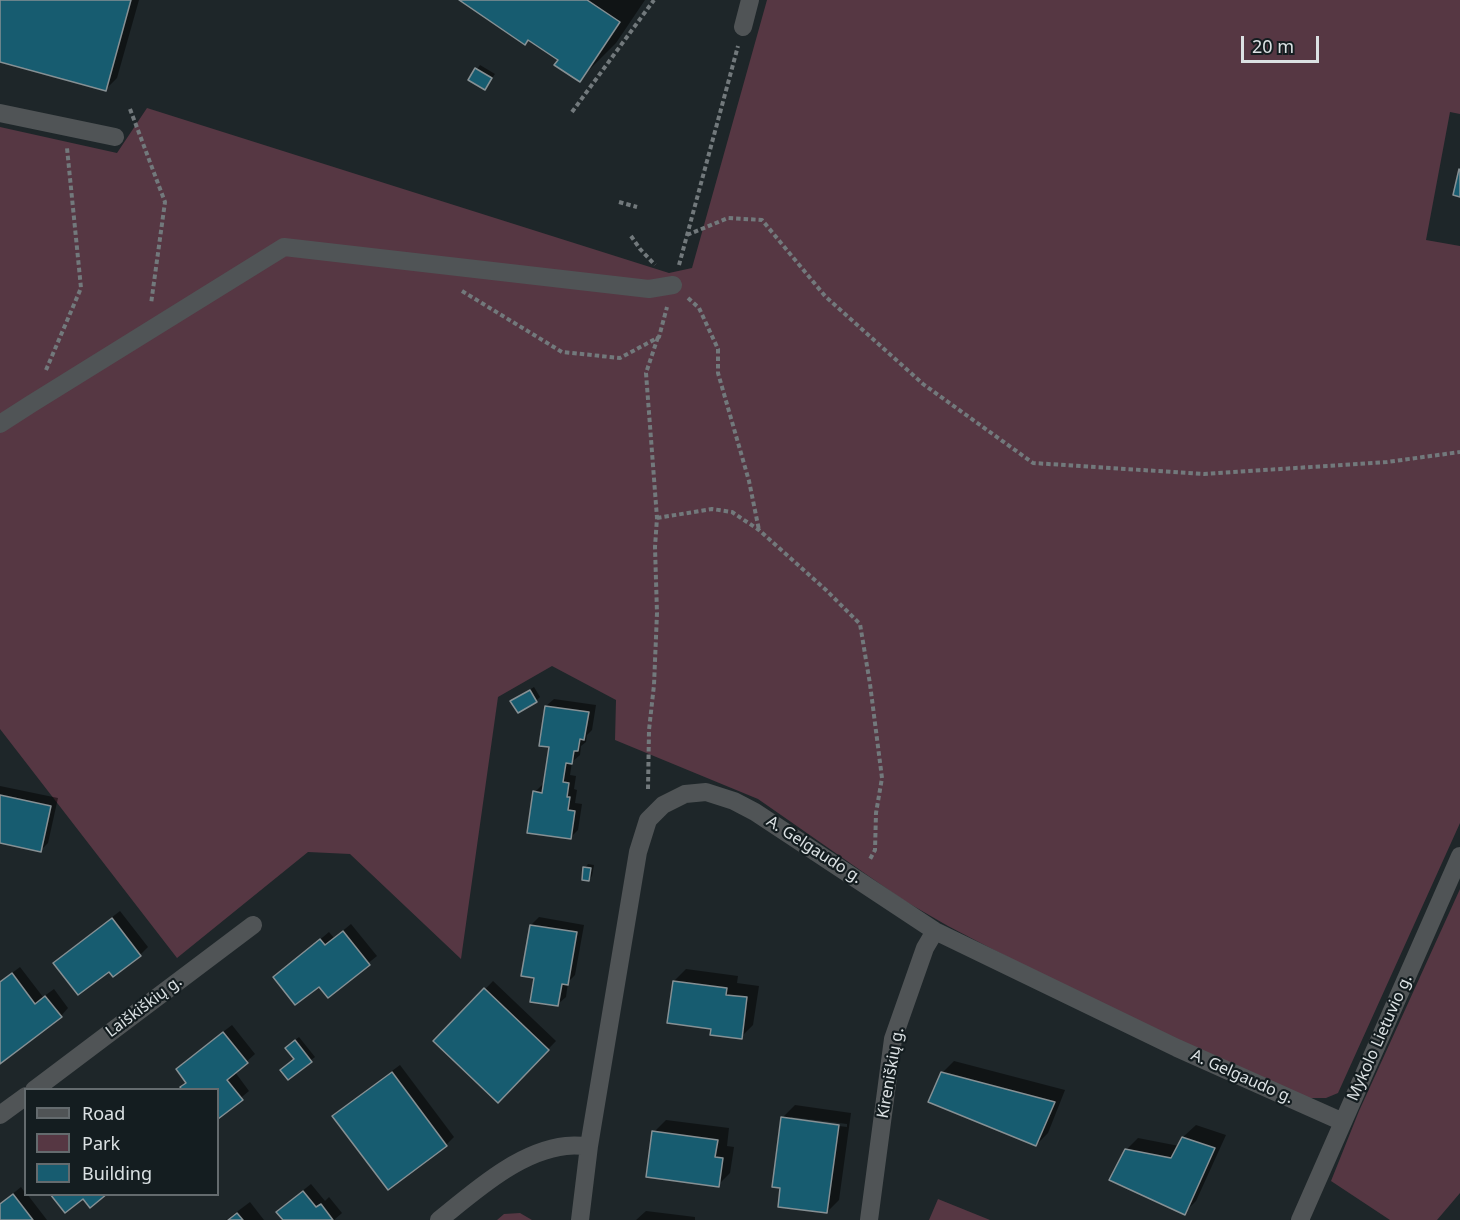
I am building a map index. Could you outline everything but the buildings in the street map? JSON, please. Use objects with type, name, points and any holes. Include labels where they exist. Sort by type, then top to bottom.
[{"type":"street","points":[[743,27],[750,0]]},
{"type":"street","points":[[0,113],[115,137]]},
{"type":"street","points":[[0,424],[284,247],[648,289],[674,285]]},
{"type":"street","name":"A. Gelgaudo g.","points":[[580,1220],[589,1146],[638,852],[648,820],[663,805],[685,794],[706,792],[734,801],[755,812],[935,931],[1177,1048],[1343,1122]]},
{"type":"street","name":"Mykolo Lietuvio g.","points":[[1300,1220],[1460,856]]},
{"type":"street","name":"Laiškiškių g.","points":[[35,1088],[253,925]]},
{"type":"street","name":"Kireniškių g.","points":[[869,1220],[893,1039],[925,948],[935,931]]},
{"type":"street","points":[[0,1115],[24,1097]]},
{"type":"street","points":[[439,1220],[493,1177],[537,1153],[566,1146],[589,1146]]},
{"type":"path","points":[[572,112],[654,0]]},
{"type":"path","points":[[648,791],[649,730],[654,685],[657,613],[655,547],[657,518],[646,373],[674,285],[743,27]]},
{"type":"path","points":[[130,109],[165,202],[147,332]]},
{"type":"path","points":[[31,404],[81,288],[64,127]]},
{"type":"path","points":[[619,202],[637,207]]},
{"type":"path","points":[[687,235],[728,218],[762,220],[825,296],[923,384],[1033,463],[1204,474],[1387,462],[1460,452]]},
{"type":"path","points":[[631,236],[640,249],[699,308],[718,349],[718,373],[749,481],[759,530]]},
{"type":"path","points":[[460,290],[562,352],[620,358],[659,336]]},
{"type":"path","points":[[657,518],[712,509],[732,512],[759,530],[860,624],[882,778],[876,813],[874,850],[858,880]]},
{"type":"green space","points":[[767,0],[1460,0],[1460,114],[1450,112],[1426,240],[1460,246],[1460,823],[1338,1093],[1326,1098],[1306,1098],[1086,998],[948,926],[903,900],[758,799],[615,740],[616,700],[552,666],[498,697],[461,959],[350,854],[308,852],[177,958],[0,729],[0,127],[117,153],[147,108],[669,273],[692,268]]},
{"type":"green space","points":[[1460,889],[1460,1193],[1437,1220],[1390,1220],[1331,1181],[1359,1111]]},
{"type":"green space","points":[[938,1199],[990,1220],[929,1220]]},
{"type":"green space","points":[[520,1213],[532,1220],[497,1220],[504,1214]]}]
